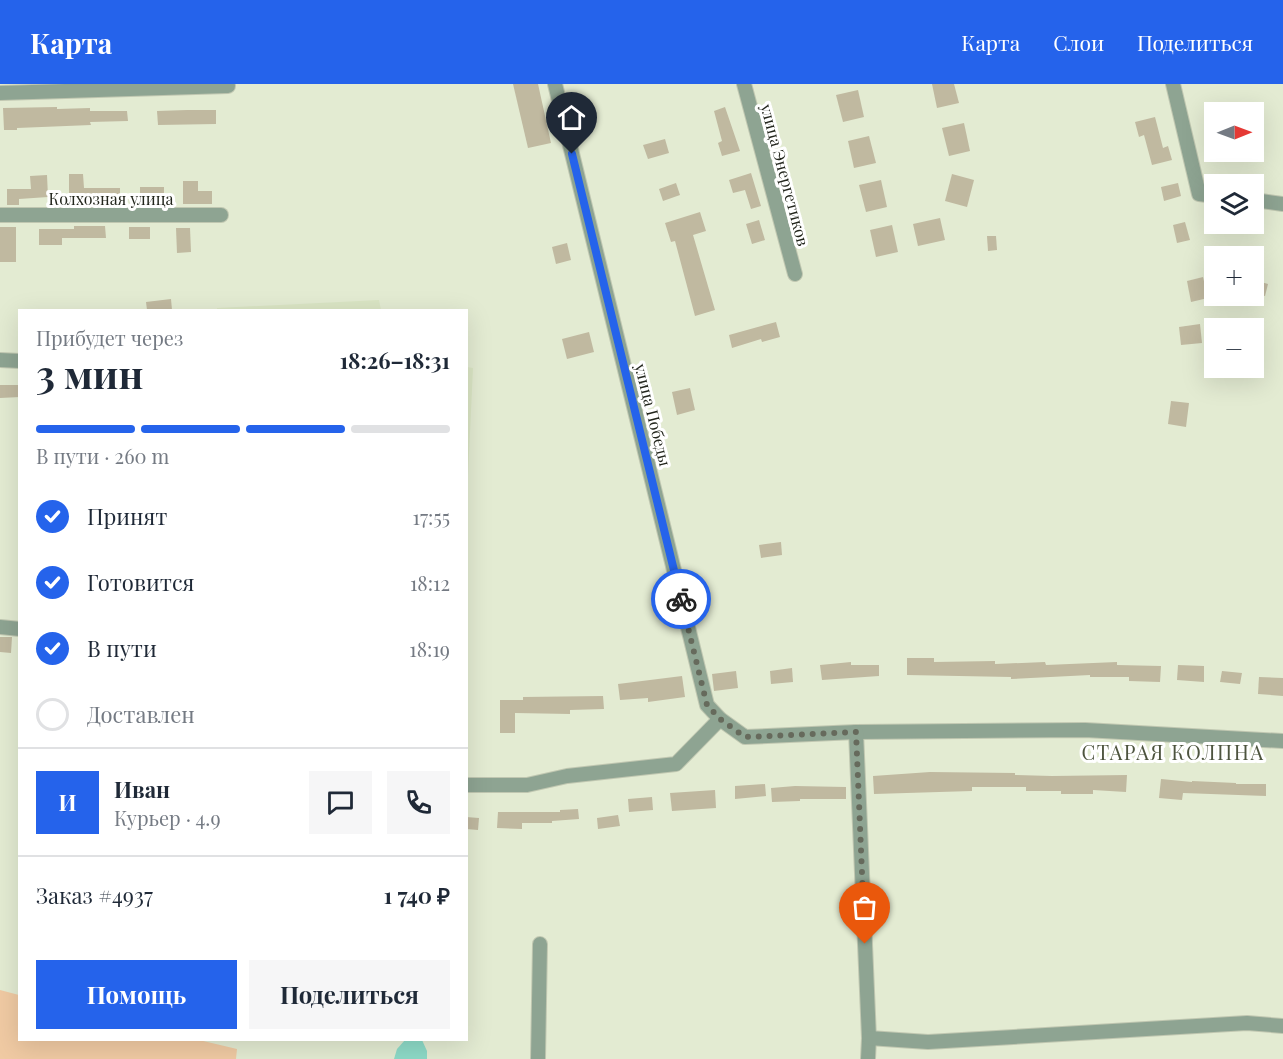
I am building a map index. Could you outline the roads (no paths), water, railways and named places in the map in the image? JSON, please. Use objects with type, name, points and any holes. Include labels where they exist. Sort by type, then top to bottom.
[{"type":"street","name":"улица Победы","points":[[555,84],[707,705],[720,719],[745,737],[856,732]]},
{"type":"street","name":"улица Энергетиков","points":[[744,84],[795,274]]},
{"type":"street","points":[[1173,84],[1199,194],[1204,195]]},
{"type":"street","points":[[0,93],[228,86]]},
{"type":"street","points":[[1264,201],[1283,204]]},
{"type":"street","name":"Колхозная улица","points":[[0,215],[221,215]]},
{"type":"street","points":[[0,360],[18,361]]},
{"type":"street","points":[[0,627],[18,629]]},
{"type":"street","points":[[468,784],[527,785],[567,776],[676,764],[720,719]]},
{"type":"street","points":[[868,1059],[856,732],[1085,730],[1283,741]]},
{"type":"street","points":[[538,1059],[540,944]]},
{"type":"street","points":[[869,1038],[928,1042],[1246,1023],[1283,1026]]},
{"type":"water","points":[[404,1041],[422,1041],[427,1051],[427,1059],[394,1059],[397,1049]]},
{"type":"district","name":"СТАРАЯ КОЛПНА","points":[[1173,753]]}]
